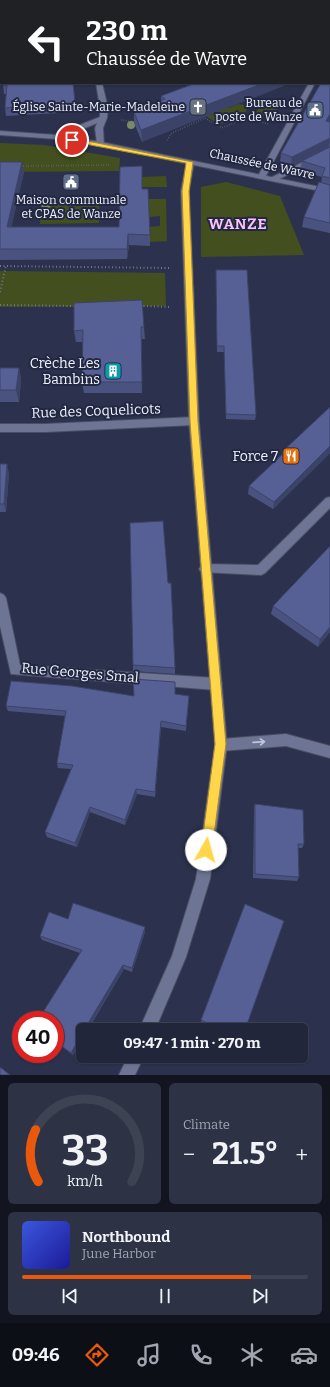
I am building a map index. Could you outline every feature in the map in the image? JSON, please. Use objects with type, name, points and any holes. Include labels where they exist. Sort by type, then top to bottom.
[{"type":"street","points":[[99,84],[104,108],[103,118],[99,128],[100,144]]},
{"type":"street","points":[[262,176],[311,84]]},
{"type":"street","points":[[57,137],[103,118]]},
{"type":"street","name":"Chaussée de Wavre","points":[[0,133],[57,137],[100,144],[330,191]]},
{"type":"street","points":[[272,178],[330,151]]},
{"type":"street","points":[[150,1023],[179,957],[203,879],[220,744],[194,422],[185,191],[190,162]]},
{"type":"street","name":"Rue des Coquelicots","points":[[0,428],[45,428],[194,422]]},
{"type":"street","points":[[205,569],[261,570],[330,501]]},
{"type":"street","name":"Rue Georges Smal","points":[[0,598],[15,670],[216,684]]},
{"type":"street","points":[[220,744],[286,740],[330,752]]},
{"type":"street","points":[[127,1075],[133,1063]]},
{"type":"path","points":[[166,143],[172,133],[205,118],[222,128],[243,119],[289,127]]},
{"type":"path","points":[[121,120],[142,122]]},
{"type":"path","points":[[167,130],[172,133]]},
{"type":"path","points":[[16,166],[111,165]]},
{"type":"path","points":[[0,266],[188,269]]},
{"type":"path","points":[[0,292],[6,266]]},
{"type":"path","points":[[0,305],[79,306]]},
{"type":"path","points":[[134,306],[189,307]]},
{"type":"green space","points":[[264,100],[281,103],[272,117],[255,114]]},
{"type":"green space","points":[[238,104],[249,106],[245,113],[219,125],[205,115],[226,106],[229,108]]},
{"type":"green space","points":[[0,143],[44,145],[120,158],[119,171],[0,172]]},
{"type":"green space","points":[[166,176],[167,187],[142,187],[142,177]]},
{"type":"green space","points":[[226,182],[280,196],[304,255],[201,257],[201,187]]},
{"type":"green space","points":[[148,199],[166,199],[167,241],[149,242],[148,227],[160,226],[160,216],[149,217]]},
{"type":"green space","points":[[99,202],[99,223],[40,224],[41,203]]},
{"type":"green space","points":[[0,271],[165,273],[166,306],[0,307]]},
{"type":"building","points":[[73,84],[75,103],[5,108],[7,85],[3,85]]},
{"type":"building","points":[[193,84],[261,84],[141,130],[134,112],[165,99],[161,96]]},
{"type":"building","points":[[320,84],[330,84],[330,114],[326,121],[330,122],[330,138],[292,157],[281,153]]},
{"type":"building","points":[[330,147],[330,178],[322,176],[325,168],[302,161]]},
{"type":"building","points":[[0,162],[22,162],[7,227],[119,227],[120,167],[142,166],[142,189],[148,189],[150,235],[128,234],[127,249],[0,249]]},
{"type":"building","points":[[319,182],[330,185],[330,223],[304,217]]},
{"type":"building","points":[[216,270],[247,270],[256,415],[226,414],[224,346],[217,346]]},
{"type":"building","name":"Crèche Les Bambins","points":[[142,300],[144,327],[141,327],[142,382],[82,382],[83,330],[74,331],[74,303]]},
{"type":"building","points":[[0,368],[19,368],[16,390],[0,390]]},
{"type":"building","points":[[330,407],[330,446],[274,502],[249,486],[285,452],[283,451]]},
{"type":"building","points":[[0,464],[7,464],[4,504],[0,504]]},
{"type":"building","points":[[163,521],[168,583],[171,583],[175,668],[133,665],[130,523]]},
{"type":"building","points":[[330,546],[330,627],[320,639],[273,606]]},
{"type":"building","points":[[133,679],[175,682],[175,694],[189,696],[186,726],[161,721],[155,792],[136,789],[125,820],[90,807],[75,843],[45,832],[73,765],[57,763],[66,711],[6,706],[11,681],[72,686],[134,696]]},
{"type":"building","points":[[255,804],[303,810],[304,844],[298,844],[299,877],[255,874]]},
{"type":"building","points":[[73,903],[145,927],[132,968],[123,965],[88,1023],[76,1023],[76,1044],[71,1053],[64,1048],[64,1011],[44,1011],[82,950],[40,936],[49,912],[68,919]]},
{"type":"building","points":[[245,904],[284,921],[248,1023],[208,1023],[201,1020]]},
{"type":"building","points":[[0,1067],[10,1075],[0,1075]]},
{"type":"place","name":"Église Sainte-Marie-Madeleine","points":[[198,107]]},
{"type":"place","name":"Bureau de poste de Wanze","points":[[315,110]]},
{"type":"place","name":"Maison communale et CPAS de Wanze","points":[[71,182]]},
{"type":"place","name":"Crèche Les Bambins","points":[[113,371]]},
{"type":"place","name":"Force 7","points":[[291,456]]},
{"type":"district","name":"WANZE","points":[[238,224]]},
{"type":"route","points":[[72,140],[190,162],[185,191],[194,422],[220,744],[206,850]]}]
